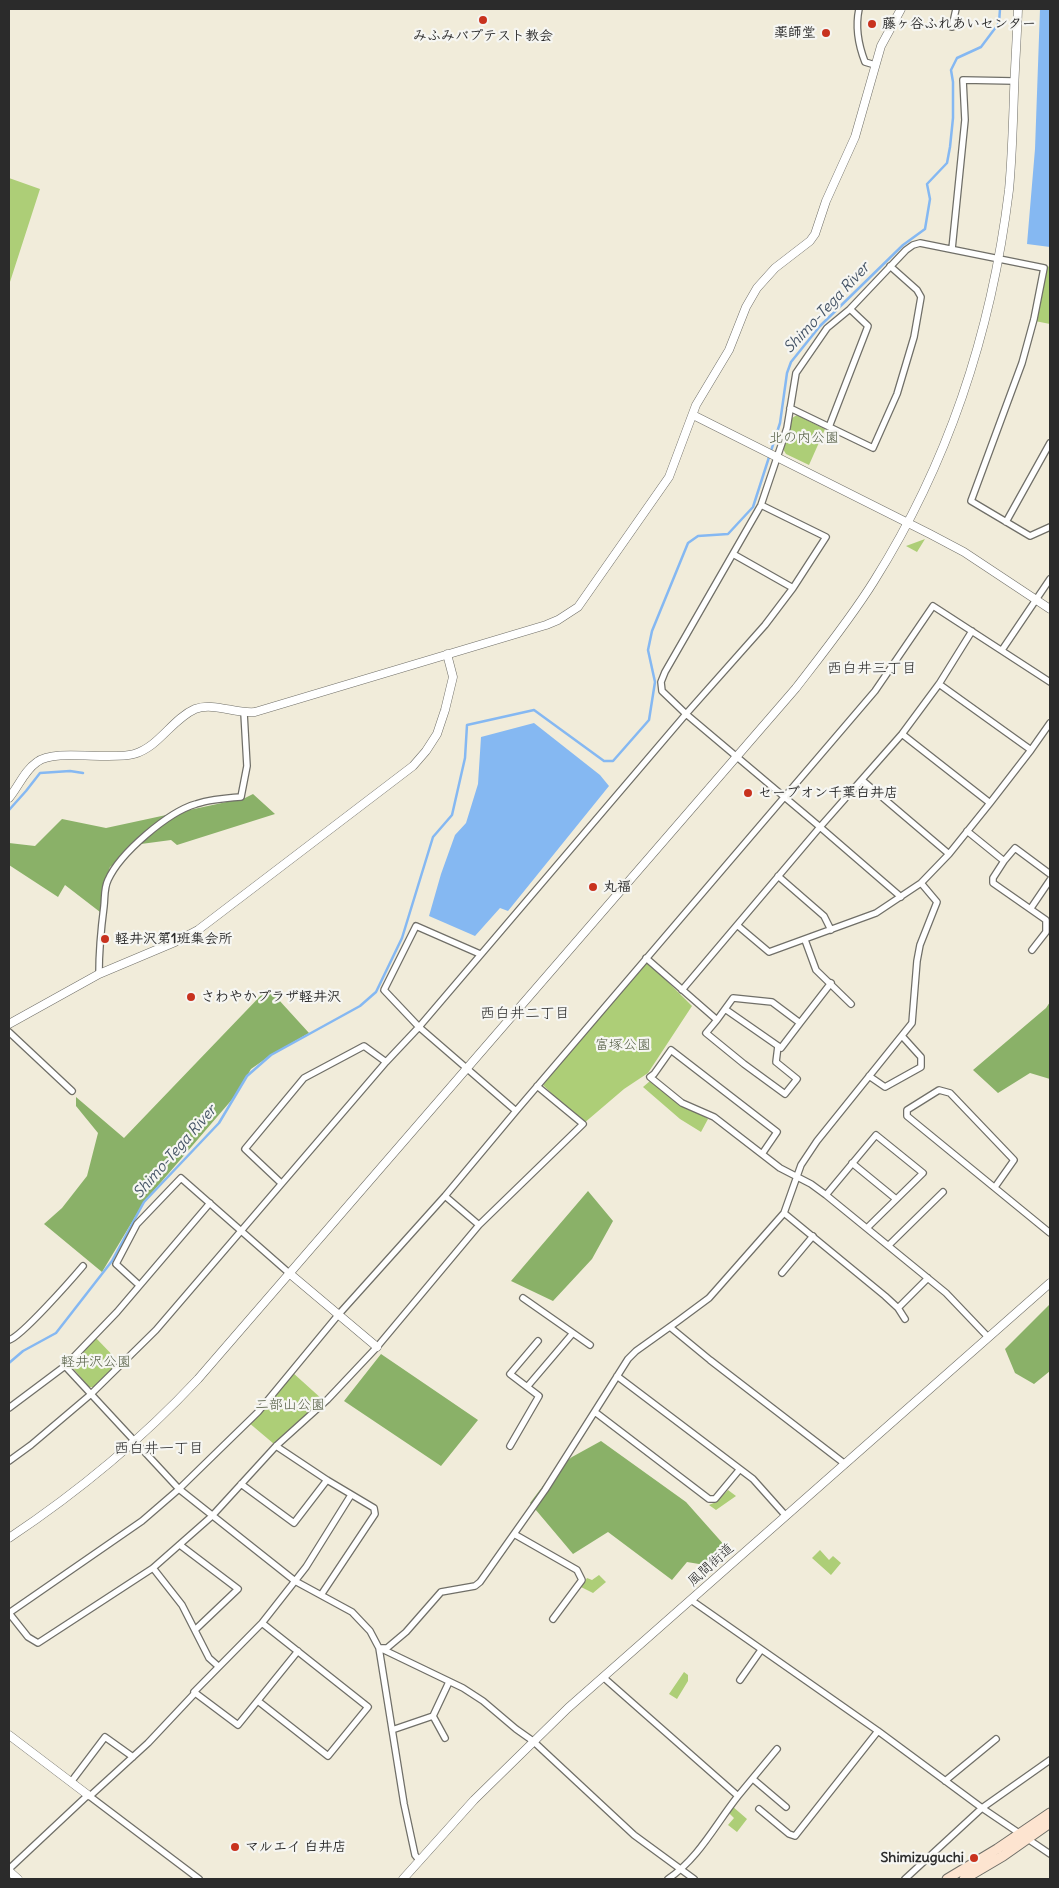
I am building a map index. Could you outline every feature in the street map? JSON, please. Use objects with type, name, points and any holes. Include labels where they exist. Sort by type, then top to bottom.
[{"type":"main road","points":[[964,1879],[1024,1836],[1050,1813]]},
{"type":"main road","points":[[947,1879],[997,1849],[1050,1823]]},
{"type":"street","points":[[859,9],[857,33],[859,46],[865,62],[875,65]]},
{"type":"street","points":[[9,798],[31,767],[45,757],[117,757],[136,754],[150,746],[196,709],[205,707],[244,713],[262,710],[546,625],[558,620],[578,607],[669,477],[702,394],[729,350],[746,308],[757,288],[775,268],[810,241],[815,234],[826,200],[855,137],[875,65],[887,33],[901,9]]},
{"type":"street","points":[[952,27],[956,9]]},
{"type":"street","points":[[9,1538],[94,1477],[167,1412],[192,1385],[796,688],[851,616],[908,523],[945,443],[963,396],[983,329],[999,258],[1009,187],[1018,9]]},
{"type":"street","points":[[952,249],[965,120],[963,80],[1014,81]]},
{"type":"street","points":[[901,898],[686,714],[662,691],[661,682],[761,505],[787,428],[796,373],[827,328],[850,309],[890,266],[913,245],[920,243],[1044,268],[1034,319],[1022,363],[971,501],[1030,536],[1050,527]]},
{"type":"street","points":[[790,408],[873,448],[897,394],[914,337],[921,297],[917,290],[890,266]]},
{"type":"street","points":[[830,427],[868,326],[850,309]]},
{"type":"street","points":[[693,415],[964,552],[1050,609]]},
{"type":"street","points":[[1006,522],[1050,443]]},
{"type":"street","points":[[9,1461],[32,1445],[90,1394],[156,1330],[386,1062],[420,1027],[480,954],[765,625],[793,588],[826,537],[761,505]]},
{"type":"street","points":[[733,554],[793,588]]},
{"type":"street","points":[[1002,650],[1050,579]]},
{"type":"street","points":[[537,1086],[582,1124],[479,1225],[377,1347],[327,1400],[276,1446],[212,1516],[153,1568],[38,1643],[28,1637],[9,1613],[142,1521],[179,1489],[258,1412],[339,1314],[446,1196],[537,1086],[875,691],[933,606],[1050,682]]},
{"type":"street","points":[[682,990],[820,827],[902,734],[939,684],[972,631]]},
{"type":"street","points":[[9,1024],[99,974],[175,942],[198,930],[413,766],[437,734],[445,710],[453,678],[447,654]]},
{"type":"street","points":[[939,684],[1031,750]]},
{"type":"street","points":[[99,974],[99,943],[107,881],[114,870],[142,838],[181,809],[218,799],[241,797],[246,766],[244,713]]},
{"type":"street","points":[[737,925],[769,952],[876,913],[901,898],[921,883],[949,854],[1050,723]]},
{"type":"street","points":[[902,734],[990,803]]},
{"type":"street","points":[[862,780],[949,854]]},
{"type":"street","points":[[968,831],[1004,861]]},
{"type":"street","points":[[1032,950],[1046,932],[1046,920],[993,883],[993,878],[1015,848],[1050,874]]},
{"type":"street","points":[[778,876],[824,916],[831,930]]},
{"type":"street","points":[[1031,908],[1050,880]]},
{"type":"street","points":[[379,1648],[387,1648],[406,1632],[441,1592],[475,1586],[480,1582],[545,1490],[617,1376],[636,1350],[670,1327],[718,1289],[784,1213],[801,1165],[817,1141],[912,1022],[920,945],[937,902],[921,883]]},
{"type":"street","points":[[480,954],[416,926],[384,990],[420,1027],[516,1111]]},
{"type":"street","points":[[805,940],[816,970],[851,1004]]},
{"type":"street","points":[[646,958],[717,1020]]},
{"type":"street","points":[[725,1009],[781,1048],[831,983]]},
{"type":"street","points":[[778,1046],[776,1062],[797,1079],[785,1094],[706,1033],[733,998],[772,1002],[800,1023]]},
{"type":"street","points":[[9,1032],[72,1091]]},
{"type":"street","points":[[869,1076],[885,1087],[921,1067],[921,1057],[902,1036]]},
{"type":"street","points":[[281,1184],[244,1149],[304,1078],[364,1046],[386,1062]]},
{"type":"street","points":[[762,1154],[777,1132],[670,1050],[650,1077],[682,1103],[714,1117],[780,1168],[812,1184],[946,1292],[988,1337]]},
{"type":"street","points":[[994,1187],[1014,1160],[950,1093],[939,1090],[907,1110],[907,1116],[1050,1233]]},
{"type":"street","points":[[826,1195],[876,1135],[923,1173],[867,1228]]},
{"type":"street","points":[[852,1164],[896,1199]]},
{"type":"street","points":[[139,1285],[116,1264],[137,1224],[181,1178],[377,1347]]},
{"type":"street","points":[[889,1246],[943,1192]]},
{"type":"street","points":[[446,1196],[479,1225]]},
{"type":"street","points":[[9,1408],[65,1366],[117,1312],[210,1203]]},
{"type":"street","points":[[784,1213],[898,1308],[905,1319]]},
{"type":"street","points":[[782,1273],[813,1236]]},
{"type":"street","points":[[9,1340],[13,1339],[83,1266]]},
{"type":"street","points":[[898,1308],[928,1278]]},
{"type":"street","name":"風間街道","points":[[403,1879],[474,1800],[533,1741],[1050,1283]]},
{"type":"street","points":[[523,1298],[590,1345]]},
{"type":"street","points":[[670,1327],[846,1464]]},
{"type":"street","points":[[527,1387],[573,1334]]},
{"type":"street","points":[[510,1446],[539,1396],[510,1374],[538,1341]]},
{"type":"street","points":[[65,1366],[179,1489],[295,1581],[352,1612],[370,1631],[379,1648],[407,1822],[415,1855],[419,1860]]},
{"type":"street","points":[[617,1376],[753,1479],[786,1516]]},
{"type":"street","points":[[595,1412],[709,1499],[716,1499],[740,1470]]},
{"type":"street","points":[[276,1446],[326,1480],[374,1508],[375,1514],[321,1595]]},
{"type":"street","points":[[241,1484],[294,1523],[326,1480]]},
{"type":"street","points":[[18,1879],[9,1870],[133,1757],[195,1693],[218,1666],[262,1623],[306,1567],[351,1495]]},
{"type":"street","points":[[514,1534],[577,1570],[582,1580],[553,1619]]},
{"type":"street","points":[[180,1545],[238,1589],[196,1629]]},
{"type":"street","points":[[153,1568],[182,1605],[196,1629],[209,1658],[218,1666]]},
{"type":"street","points":[[690,1600],[878,1731],[982,1808],[1050,1854]]},
{"type":"street","points":[[258,1700],[328,1756],[368,1707],[262,1623]]},
{"type":"street","points":[[379,1648],[463,1688],[483,1701],[533,1741],[634,1835],[694,1879]]},
{"type":"street","points":[[740,1680],[761,1650]]},
{"type":"street","points":[[195,1693],[238,1725],[298,1651]]},
{"type":"street","points":[[603,1677],[738,1796]]},
{"type":"street","points":[[392,1730],[433,1716],[449,1682]]},
{"type":"street","points":[[433,1716],[445,1738]]},
{"type":"street","points":[[759,1809],[789,1834],[795,1836],[878,1731]]},
{"type":"street","points":[[9,1735],[199,1879]]},
{"type":"street","points":[[71,1782],[105,1737],[133,1757]]},
{"type":"street","points":[[945,1780],[996,1739]]},
{"type":"street","points":[[668,1879],[682,1870],[713,1834],[719,1820],[777,1750]]},
{"type":"street","points":[[905,1879],[982,1808],[1050,1760]]},
{"type":"street","points":[[752,1779],[786,1807]]},
{"type":"green space","points":[[9,178],[40,189],[9,285]]},
{"type":"green space","points":[[1047,266],[1050,267],[1050,324],[1035,321]]},
{"type":"green space","name":"北の内公園","points":[[797,415],[825,429],[809,465],[786,454],[783,449],[792,418]]},
{"type":"green space","points":[[925,539],[917,552],[906,546]]},
{"type":"green space","points":[[253,794],[275,814],[177,845],[171,840],[141,844],[110,867],[102,892],[100,912],[65,885],[58,897],[9,865],[9,843],[35,846],[62,819],[106,828],[245,798]]},
{"type":"green space","name":"富塚公園","points":[[646,960],[692,1006],[648,1073],[624,1089],[583,1124],[543,1085]]},
{"type":"green space","points":[[268,988],[309,1033],[251,1069],[235,1096],[144,1202],[102,1272],[44,1224],[62,1208],[87,1176],[98,1133],[76,1106],[76,1097],[124,1138]]},
{"type":"green space","points":[[1050,1002],[1050,1079],[1030,1073],[998,1093],[973,1070],[1046,1008]]},
{"type":"green space","points":[[650,1081],[683,1107],[699,1113],[708,1119],[701,1132],[680,1119],[643,1087]]},
{"type":"green space","points":[[588,1191],[613,1221],[592,1259],[553,1301],[511,1281]]},
{"type":"green space","points":[[1050,1304],[1050,1371],[1034,1384],[1015,1373],[1005,1349]]},
{"type":"green space","name":"軽井沢公園","points":[[96,1338],[120,1363],[95,1387],[89,1387],[72,1367],[72,1362]]},
{"type":"green space","points":[[381,1354],[478,1420],[441,1466],[344,1401]]},
{"type":"green space","name":"二部山公園","points":[[292,1372],[323,1400],[304,1420],[274,1444],[248,1422]]},
{"type":"green space","points":[[601,1441],[686,1502],[726,1547],[711,1566],[687,1562],[672,1580],[608,1532],[573,1554],[530,1503],[555,1470],[572,1457]]},
{"type":"green space","points":[[728,1490],[736,1496],[716,1510],[709,1505],[716,1502]]},
{"type":"green space","points":[[820,1550],[829,1560],[833,1556],[841,1563],[831,1575],[812,1558]]},
{"type":"green space","points":[[599,1575],[606,1582],[593,1593],[581,1587],[587,1578],[592,1580]]},
{"type":"green space","points":[[684,1672],[688,1675],[688,1681],[677,1699],[669,1694]]},
{"type":"green space","points":[[732,1806],[747,1819],[737,1832],[728,1825],[734,1818],[728,1812]]},
{"type":"water","points":[[1040,9],[1050,9],[1050,247],[1027,244],[1035,149]]},
{"type":"water","points":[[534,723],[600,775],[609,786],[508,911],[500,908],[475,936],[429,916],[455,835],[466,823],[478,784],[481,737]]},
{"type":"waterway","name":"Shimo-Tega River","points":[[9,1363],[23,1351],[56,1333],[112,1261],[144,1202],[219,1123],[247,1076],[271,1055],[360,1006],[376,992],[402,938],[433,837],[452,815],[465,758],[467,725],[534,710],[604,761],[613,761],[649,720],[655,682],[648,650],[652,631],[688,543],[698,536],[728,534],[753,507],[780,423],[787,373],[791,362],[820,326],[903,245],[925,229],[930,199],[927,184],[947,163],[950,147],[953,118],[951,70],[957,58],[981,47],[999,23],[1000,9]]},
{"type":"waterway","points":[[9,810],[40,773],[70,771],[83,773]]},
{"type":"place","name":"みふみバプテスト教会","points":[[483,20]]},
{"type":"place","name":"藤ヶ谷ふれあいセンター","points":[[872,24]]},
{"type":"place","name":"薬師堂","points":[[826,33]]},
{"type":"place","name":"セーブオン千葉白井店","points":[[748,793]]},
{"type":"place","name":"丸福","points":[[593,887]]},
{"type":"place","name":"軽井沢第1班集会所","points":[[105,939]]},
{"type":"place","name":"さわやかプラザ軽井沢","points":[[191,997]]},
{"type":"place","name":"マルエイ 白井店","points":[[235,1847]]},
{"type":"place","name":"Shimizuguchi","points":[[974,1858]]},
{"type":"district","name":"西白井三丁目","points":[[872,669]]},
{"type":"district","name":"西白井二丁目","points":[[525,1014]]},
{"type":"district","name":"西白井一丁目","points":[[159,1449]]}]
